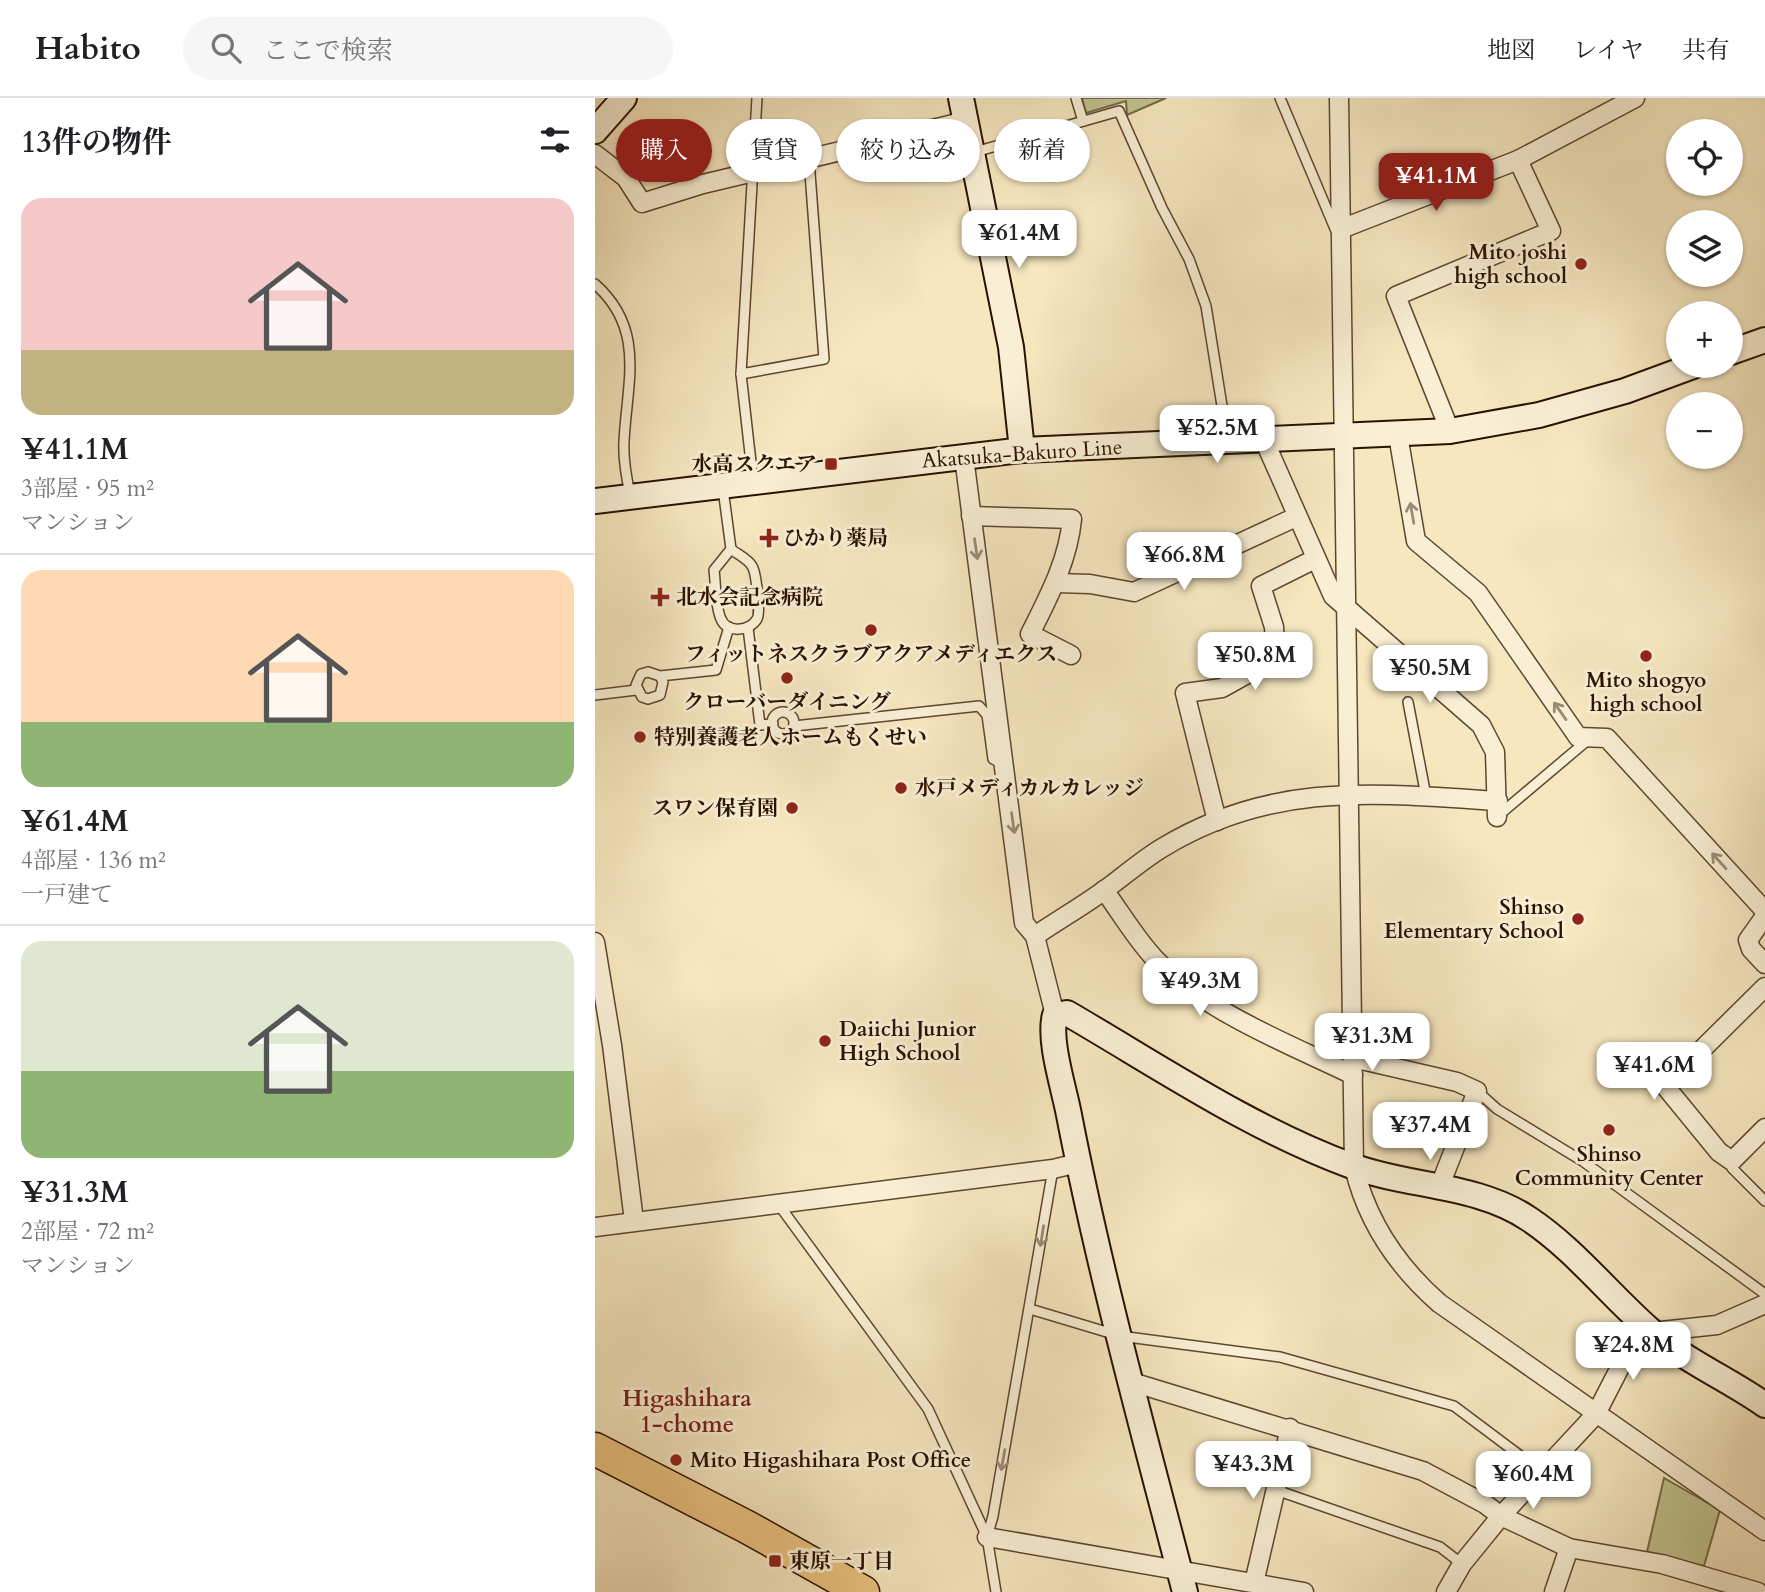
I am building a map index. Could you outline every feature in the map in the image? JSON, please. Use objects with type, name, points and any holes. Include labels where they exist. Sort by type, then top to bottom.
[{"type":"highway","points":[[595,1450],[747,1527],[863,1592]]},
{"type":"street","points":[[595,131],[624,98]]},
{"type":"street","points":[[1339,98],[1354,1167],[1365,1205],[1403,1269],[1420,1286],[1596,1414],[1765,1531]]},
{"type":"street","points":[[1341,229],[1518,160],[1635,98]]},
{"type":"street","points":[[822,156],[964,110]]},
{"type":"street","points":[[595,154],[626,178],[642,203],[726,180]]},
{"type":"street","points":[[1450,431],[1396,296],[1551,232],[1518,160]]},
{"type":"street","points":[[979,182],[1011,347],[1022,450]]},
{"type":"street","points":[[1743,348],[1765,340]]},
{"type":"street","name":"Akatsuka-Bakuro Line","points":[[595,501],[1022,450],[1450,431],[1539,415],[1625,391],[1666,376]]},
{"type":"street","points":[[1398,435],[1416,541],[1478,593],[1578,737],[1607,738],[1765,914],[1748,940],[1751,949],[1765,964]]},
{"type":"street","points":[[1035,936],[1161,848],[1217,821],[1296,798],[1348,793],[1426,796],[1497,809],[1495,752],[1481,725],[1333,596],[1264,440]]},
{"type":"street","points":[[964,457],[1024,923],[1035,936],[1055,1015],[1055,1044],[1078,1163],[1182,1581]]},
{"type":"street","points":[[971,516],[1072,519],[1070,541],[1056,583],[1030,634],[1071,654]]},
{"type":"street","points":[[1056,583],[1090,584],[1134,592],[1296,517]]},
{"type":"street","points":[[1217,821],[1185,693],[1222,688],[1276,659],[1274,627],[1261,586],[1315,559]]},
{"type":"street","points":[[1104,890],[1156,959],[1193,991],[1219,1007],[1353,1067],[1457,1082],[1477,1091],[1439,1188]]},
{"type":"street","points":[[595,942],[612,1045],[634,1221]]},
{"type":"street","points":[[1765,986],[1665,1086],[1719,1152],[1732,1161],[1765,1128]]},
{"type":"street","points":[[1055,1015],[1067,1013],[1270,1130],[1354,1167],[1439,1188],[1507,1208],[1528,1218],[1558,1242],[1652,1332],[1765,1405]]},
{"type":"street","points":[[595,1227],[1053,1169],[1078,1163]]},
{"type":"street","points":[[1446,1592],[1462,1564],[1501,1516],[1596,1414],[1633,1342],[1652,1332],[1717,1325],[1765,1304]]},
{"type":"street","points":[[1132,1381],[1423,1471],[1485,1504],[1501,1516],[1569,1548],[1662,1564],[1758,1592]]},
{"type":"street","points":[[1254,1583],[1290,1428]]},
{"type":"street","points":[[987,1537],[1182,1581],[1254,1583],[1304,1592]]},
{"type":"street","points":[[1554,1592],[1569,1548]]},
{"type":"lane","points":[[756,119],[757,98]]},
{"type":"lane","points":[[1076,98],[1082,119]]},
{"type":"lane","points":[[1280,98],[1335,231],[1341,229]]},
{"type":"lane","points":[[1090,119],[1119,111],[1162,208],[1189,259],[1206,306],[1228,442]]},
{"type":"lane","points":[[752,182],[741,374],[753,481]]},
{"type":"lane","points":[[741,374],[824,359],[811,182]]},
{"type":"lane","points":[[595,284],[618,309],[627,336],[631,381],[624,441],[625,470],[631,496]]},
{"type":"lane","points":[[722,485],[731,549],[749,562],[754,570],[759,615],[748,628],[759,725],[773,724],[782,733],[794,726],[979,706],[987,715],[993,759],[1005,764]]},
{"type":"lane","points":[[731,549],[714,570],[721,620],[729,627],[748,628]]},
{"type":"lane","points":[[660,676],[663,689],[655,698],[642,697],[636,690],[637,679],[641,674],[654,673],[660,676],[716,670],[729,627]]},
{"type":"lane","points":[[595,695],[636,690]]},
{"type":"lane","points":[[1408,702],[1426,796]]},
{"type":"lane","points":[[773,724],[776,715],[785,712],[793,717],[794,726]]},
{"type":"lane","points":[[1497,809],[1589,739]]},
{"type":"lane","points":[[1477,1091],[1497,1109],[1584,1162],[1765,1294]]},
{"type":"lane","points":[[1732,1161],[1732,1168],[1765,1201]]},
{"type":"lane","points":[[987,1537],[993,1516],[1053,1169]]},
{"type":"lane","points":[[779,1203],[928,1409],[987,1537],[996,1592]]},
{"type":"lane","points":[[1030,1309],[1120,1336],[1280,1357],[1454,1406],[1543,1473]]},
{"type":"lane","points":[[1276,1490],[1440,1547],[1462,1564]]},
{"type":"green space","points":[[1082,98],[1166,98],[1127,115],[1126,101],[1086,113]]},
{"type":"green space","points":[[1664,1478],[1720,1510],[1704,1566],[1647,1552]]},
{"type":"place","name":"Mito joshi high school","points":[[1581,264]]},
{"type":"place","name":"水高スクエア","points":[[831,464]]},
{"type":"place","name":"ひかり薬局","points":[[769,538]]},
{"type":"place","name":"北水会記念病院","points":[[660,597]]},
{"type":"place","name":"フィットネスクラブアクアメディエクス","points":[[871,630]]},
{"type":"place","name":"Mito shogyo high school","points":[[1646,656]]},
{"type":"place","name":"クローバーダイニング","points":[[787,678]]},
{"type":"place","name":"特別養護老人ホームもくせい","points":[[640,737]]},
{"type":"place","name":"水戸メディカルカレッジ","points":[[901,788]]},
{"type":"place","name":"スワン保育園","points":[[792,808]]},
{"type":"place","name":"Shinso Elementary School","points":[[1578,919]]},
{"type":"place","name":"Daiichi Junior High School","points":[[825,1041]]},
{"type":"place","name":"Shinso Community Center","points":[[1609,1130]]},
{"type":"place","name":"Mito Higashihara Post Office","points":[[676,1460]]},
{"type":"place","name":"東原一丁目","points":[[775,1561]]},
{"type":"district","name":"Higashihara 1-chome","points":[[687,1411]]}]
